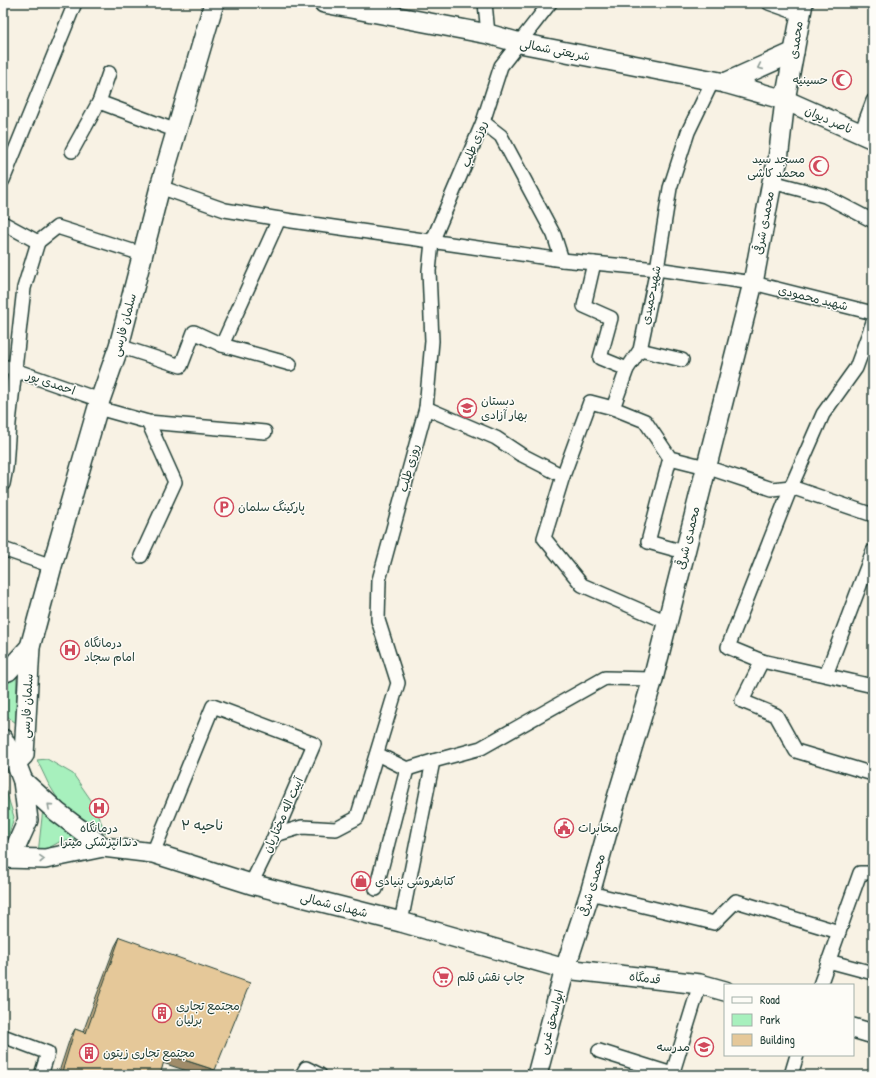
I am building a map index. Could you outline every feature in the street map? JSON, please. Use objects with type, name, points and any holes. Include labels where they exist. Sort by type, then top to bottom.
[{"type":"main road","name":"سلمان فارسی","points":[[16,763],[24,755],[30,647],[99,404],[120,346],[160,187],[214,3]]},
{"type":"main road","name":"شریعتی شمالی","points":[[324,3],[488,34],[520,43],[719,81],[785,100]]},
{"type":"main road","name":"محمدی","points":[[785,100],[801,8]]},
{"type":"main road","points":[[719,81],[794,52]]},
{"type":"main road","name":"ناصر دیوان","points":[[785,100],[867,136]]},
{"type":"main road","name":"محمدی شرقی","points":[[565,969],[590,893],[653,679],[753,283],[772,182],[778,160],[785,100]]},
{"type":"main road","name":"سلمان فارسی","points":[[3,673],[8,671],[30,647]]},
{"type":"main road","points":[[3,739],[16,763],[23,781],[28,820],[14,851],[3,858]]},
{"type":"main road","points":[[23,781],[57,812],[103,847]]},
{"type":"main road","points":[[3,858],[45,859],[103,847]]},
{"type":"main road","name":"شهدای شمالی","points":[[103,847],[153,853],[251,884],[401,922],[565,969]]},
{"type":"main road","name":"قدمگاه","points":[[565,969],[700,984],[724,991]]},
{"type":"main road","name":"ابواسحق غربی","points":[[537,1075],[565,969]]},
{"type":"main road","points":[[854,1028],[873,1034]]},
{"type":"street","points":[[3,180],[75,3]]},
{"type":"street","points":[[486,3],[488,34]]},
{"type":"street","name":"روزی طلب","points":[[275,836],[302,827],[336,829],[357,818],[398,683],[378,620],[379,580],[426,408],[432,341],[429,271],[432,242],[483,122],[501,66],[550,3]]},
{"type":"street","points":[[769,3],[801,8]]},
{"type":"street","points":[[72,151],[99,102],[109,73]]},
{"type":"street","name":"شهیدحمیدی","points":[[613,408],[627,369],[640,350],[670,188],[688,132],[719,81]]},
{"type":"street","points":[[867,136],[873,101]]},
{"type":"street","points":[[99,102],[177,131]]},
{"type":"street","points":[[483,122],[501,136],[554,235],[562,260]]},
{"type":"street","points":[[772,182],[825,196],[873,221]]},
{"type":"street","name":"شهید محمودی","points":[[160,187],[225,210],[432,242],[562,260],[656,269],[753,283],[873,313]]},
{"type":"street","points":[[222,344],[279,219]]},
{"type":"street","points":[[3,223],[38,242]]},
{"type":"street","points":[[3,484],[6,468],[9,423],[9,368],[24,288],[38,242],[57,227],[142,254]]},
{"type":"street","points":[[594,263],[584,306],[611,318],[600,358],[627,369]]},
{"type":"street","points":[[873,322],[856,368],[822,414],[791,487],[728,647],[762,661],[873,686]]},
{"type":"street","points":[[120,346],[181,366],[194,332],[222,344],[290,364]]},
{"type":"street","points":[[640,350],[682,360]]},
{"type":"street","name":"احمدی پور","points":[[9,368],[148,422],[265,432]]},
{"type":"street","points":[[667,622],[582,585],[544,538],[563,476],[590,402],[613,408],[645,421],[670,458],[706,467],[772,489],[791,487],[873,516]]},
{"type":"street","points":[[426,408],[496,438],[520,454],[563,476]]},
{"type":"street","points":[[141,556],[176,482],[148,422]]},
{"type":"street","points":[[670,458],[648,542],[684,552]]},
{"type":"street","points":[[3,549],[52,566]]},
{"type":"street","points":[[826,675],[873,551]]},
{"type":"street","points":[[762,661],[742,701],[776,715],[796,751],[873,774]]},
{"type":"street","points":[[377,754],[407,769],[433,762],[481,748],[605,678],[653,679]]},
{"type":"street","name":"آییت اله مختاریان","points":[[153,853],[213,706],[314,744],[275,836],[251,884]]},
{"type":"street","points":[[401,922],[433,762]]},
{"type":"street","points":[[376,889],[407,769]]},
{"type":"street","points":[[820,984],[860,873],[873,873]]},
{"type":"street","points":[[590,893],[714,923],[736,901],[839,932]]},
{"type":"street","points":[[828,961],[873,973]]},
{"type":"street","points":[[599,1051],[672,1074],[700,984]]},
{"type":"street","points":[[3,1036],[48,1053],[41,1075]]},
{"type":"street","points":[[793,1074],[797,1056]]},
{"type":"street","points":[[302,1075],[306,1068],[320,1075]]},
{"type":"green space","points":[[17,672],[16,723],[3,713],[3,684]]},
{"type":"green space","points":[[47,759],[73,774],[91,800],[106,833],[61,804],[48,783],[37,760]]},
{"type":"green space","points":[[3,781],[14,817],[5,848],[3,847]]},
{"type":"green space","points":[[43,808],[83,840],[61,841],[38,854]]},
{"type":"building","name":"مجتمع تجاری برلیان","points":[[120,937],[250,983],[215,1070],[166,1054],[160,1075],[61,1075],[75,1029],[86,1033]]},
{"type":"place","name":"حسینیه","points":[[842,80]]},
{"type":"place","name":"مسجد سید محمد کاشی","points":[[819,166]]},
{"type":"place","name":"دبستان بهار آزادی","points":[[467,408]]},
{"type":"place","name":"پارکینگ سلمان","points":[[224,507]]},
{"type":"place","name":"درمانگاه امام سجاد","points":[[70,650]]},
{"type":"place","name":"درمانگاه دندانپزشکی میترا","points":[[99,808]]},
{"type":"place","name":"مخابرات","points":[[564,828]]},
{"type":"place","name":"کتابفروشی بنیادی","points":[[361,881]]},
{"type":"place","name":"چاپ نقش قلم","points":[[443,977]]},
{"type":"place","name":"مجتمع تجاری برلیان","points":[[162,1013]]},
{"type":"place","name":"مدرسه","points":[[704,1047]]},
{"type":"place","name":"مجتمع تجاری زیتون","points":[[89,1053]]},
{"type":"district","name":"ناحیه ۲","points":[[202,825]]}]
